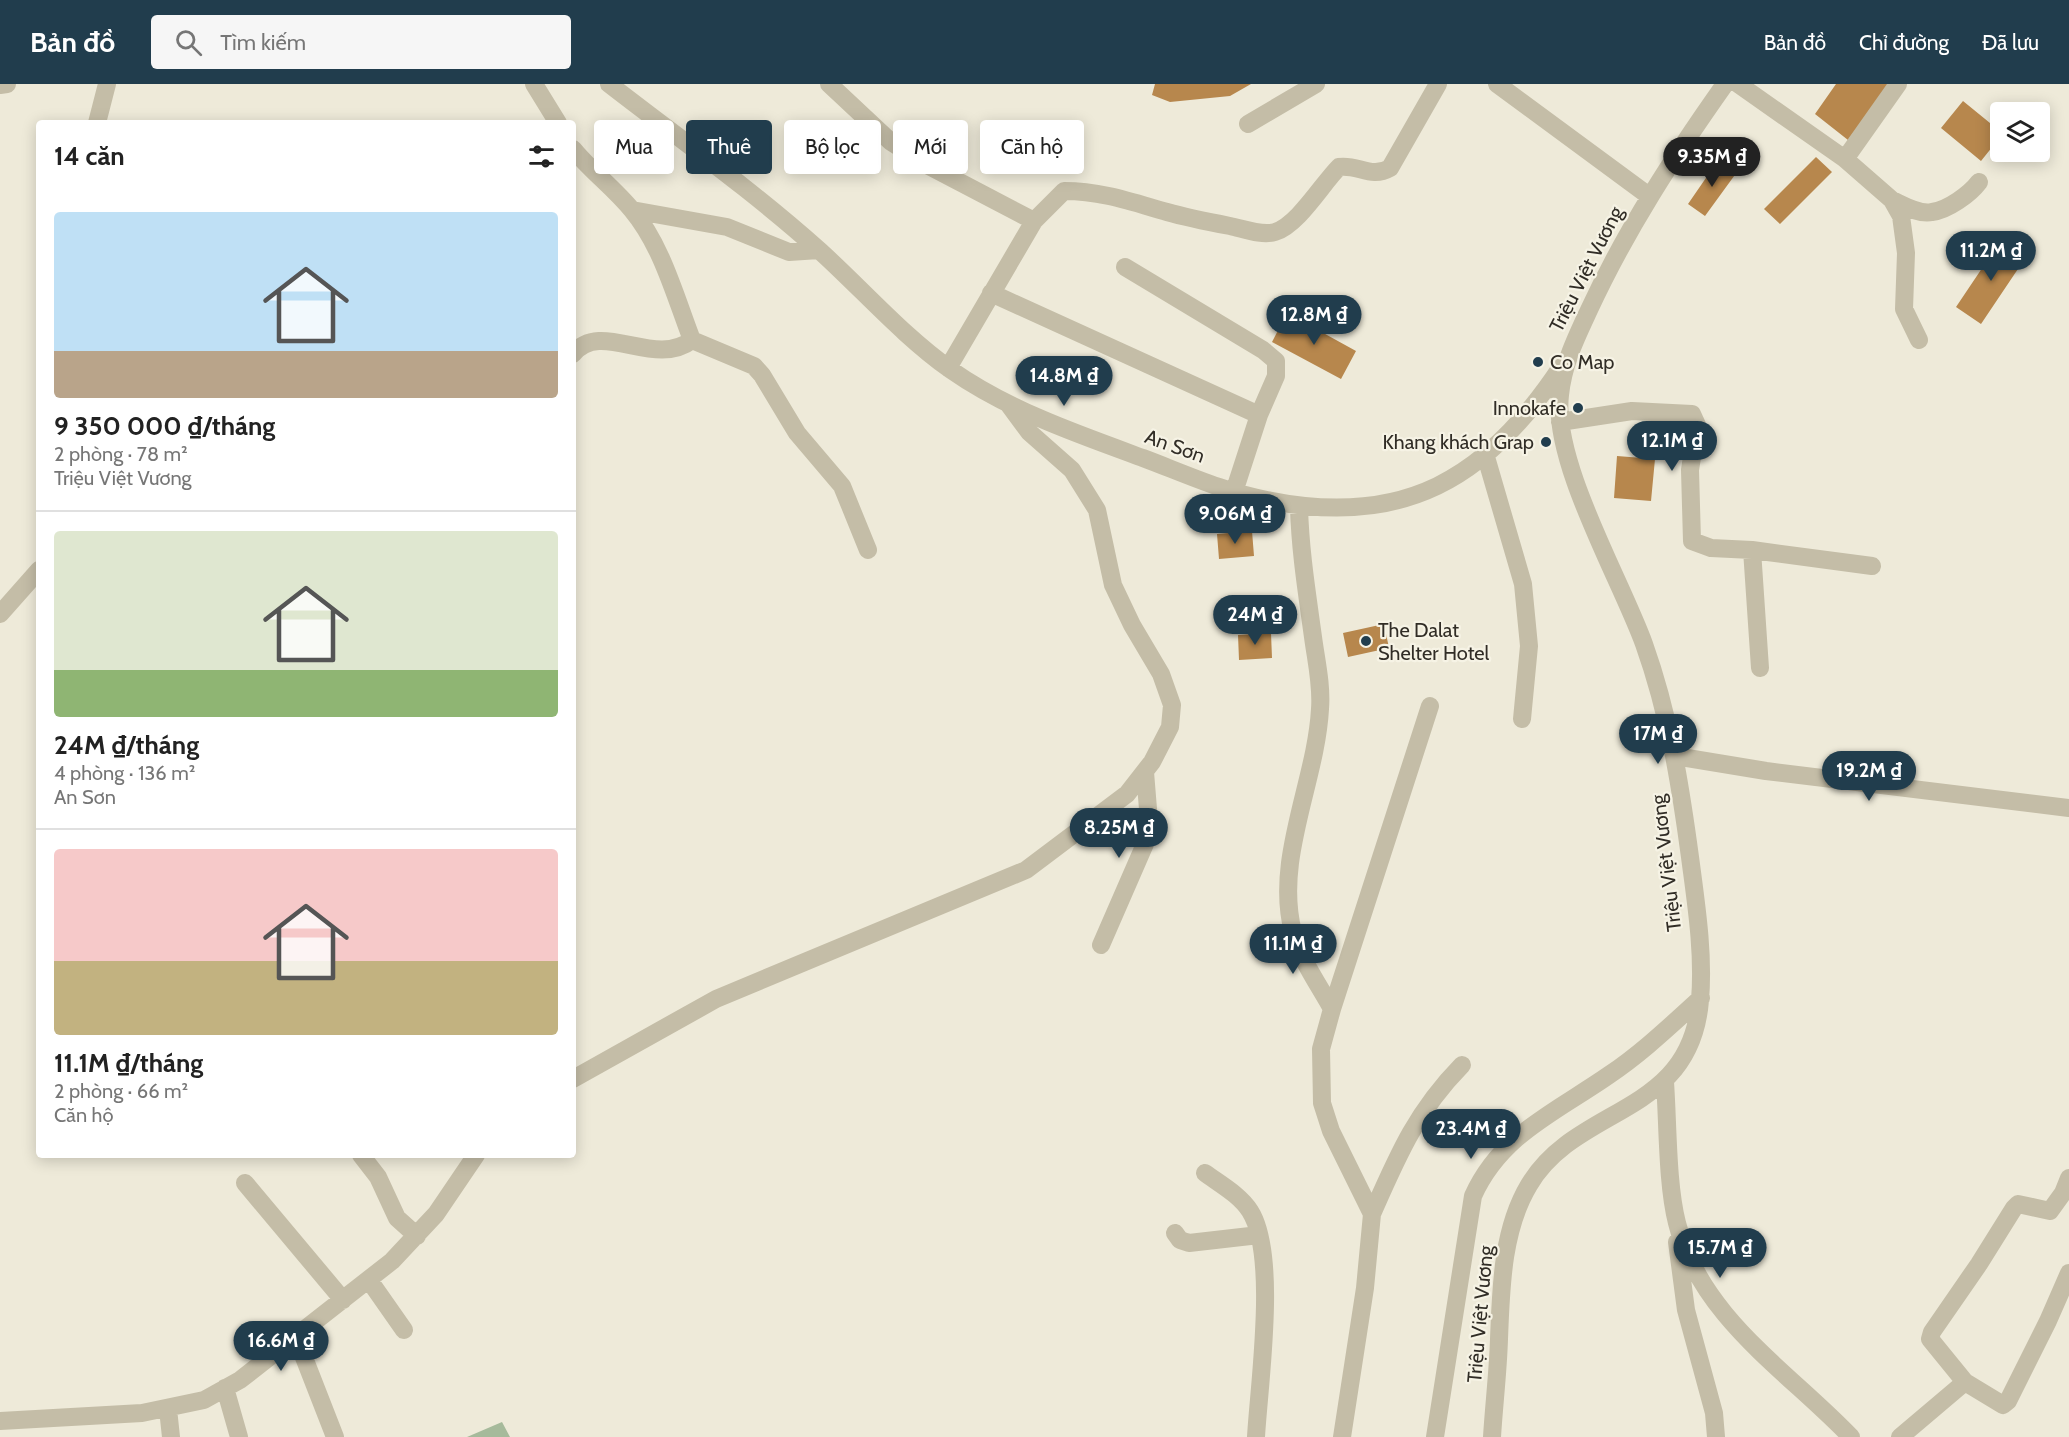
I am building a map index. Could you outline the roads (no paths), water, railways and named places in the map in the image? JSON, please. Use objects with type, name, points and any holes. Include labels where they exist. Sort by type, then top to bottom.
[{"type":"street","points":[[0,85],[7,84]]},
{"type":"street","points":[[98,120],[107,84]]},
{"type":"street","points":[[534,84],[556,120]]},
{"type":"street","name":"An Sơn","points":[[609,84],[819,250],[948,368],[1008,404],[1128,453],[1234,492],[1299,506],[1348,508],[1404,500],[1430,491],[1486,457],[1525,416],[1568,355]]},
{"type":"street","points":[[829,84],[899,148],[1034,221]]},
{"type":"street","points":[[1248,124],[1316,84]]},
{"type":"street","points":[[948,368],[1034,221],[1064,191],[1088,191],[1120,197],[1167,212],[1263,233],[1275,232],[1294,220],[1339,167],[1346,166],[1381,173],[1390,168],[1438,84]]},
{"type":"street","points":[[1497,84],[1650,196]]},
{"type":"street","name":"Triệu Việt Vương","points":[[1492,1437],[1503,1276],[1519,1204],[1535,1175],[1560,1150],[1665,1082],[1694,1040],[1701,998],[1697,908],[1671,731],[1644,644],[1571,468],[1560,422],[1559,400],[1568,355],[1601,284],[1650,196],[1725,84]]},
{"type":"street","points":[[1738,84],[1845,159],[1892,200],[1917,211],[1932,213],[1972,191],[1979,182]]},
{"type":"street","points":[[1845,159],[1898,84]]},
{"type":"street","points":[[576,152],[632,210],[661,258],[692,340],[754,366],[762,375],[797,433],[842,486],[868,549]]},
{"type":"street","points":[[1892,200],[1901,216],[1906,253],[1904,309],[1919,340]]},
{"type":"street","points":[[632,210],[727,227],[789,252],[819,250]]},
{"type":"street","points":[[1125,267],[1263,350],[1276,361],[1276,376],[1259,416],[1234,492]]},
{"type":"street","points":[[991,293],[1259,416]]},
{"type":"street","points":[[576,351],[584,343],[605,341],[657,351],[682,347],[692,340]]},
{"type":"street","points":[[576,1077],[716,999],[1026,870],[1109,810],[1127,794],[1145,772],[1167,736],[1172,716],[1169,696],[1161,674],[1132,625],[1113,585],[1103,531],[1091,497],[1072,470],[1029,432],[1008,404]]},
{"type":"street","points":[[1560,422],[1632,411],[1692,414],[1697,424],[1690,470],[1692,541],[1711,548],[1752,550],[1872,566]]},
{"type":"street","points":[[1486,457],[1523,584],[1529,646],[1522,719]]},
{"type":"street","points":[[1299,506],[1300,540],[1319,680],[1320,708],[1316,742],[1290,868],[1289,913],[1293,935],[1301,953],[1332,1009]]},
{"type":"street","points":[[1752,550],[1760,668]]},
{"type":"street","points":[[0,614],[36,573]]},
{"type":"street","points":[[1372,1214],[1331,1131],[1322,1103],[1321,1049],[1430,706]]},
{"type":"street","points":[[1675,756],[1766,771],[2069,808]]},
{"type":"street","points":[[1101,945],[1145,844],[1148,809],[1145,772]]},
{"type":"street","points":[[1435,1437],[1473,1196],[1489,1164],[1518,1134],[1610,1075],[1664,1032],[1701,998]]},
{"type":"street","points":[[1342,1437],[1365,1287],[1372,1214],[1407,1135],[1425,1106],[1462,1065]]},
{"type":"street","points":[[1665,1082],[1686,1310],[1714,1413],[1716,1437]]},
{"type":"street","points":[[363,1158],[378,1177],[397,1218],[417,1236]]},
{"type":"street","points":[[0,1421],[131,1414],[168,1409],[204,1400],[225,1388],[296,1337],[369,1280],[417,1236],[436,1214],[474,1158]]},
{"type":"street","points":[[1205,1173],[1242,1201],[1251,1211],[1264,1254],[1263,1330],[1256,1437]]},
{"type":"street","points":[[2069,1178],[2063,1193],[2050,1211],[2018,1204],[2014,1208],[1932,1332],[1930,1339],[1965,1382],[2003,1405],[2008,1401],[2048,1322],[2069,1273]]},
{"type":"street","points":[[245,1183],[344,1300]]},
{"type":"street","points":[[1677,1224],[1698,1277],[1715,1304],[1754,1345],[1851,1437]]},
{"type":"street","points":[[1175,1233],[1180,1240],[1189,1243],[1259,1235]]},
{"type":"street","points":[[369,1280],[404,1330]]},
{"type":"street","points":[[296,1337],[335,1437]]},
{"type":"street","points":[[1900,1437],[1965,1382]]},
{"type":"street","points":[[225,1388],[240,1437]]},
{"type":"street","points":[[168,1409],[171,1437]]},
{"type":"place","name":"Co Map","points":[[1538,362]]},
{"type":"place","name":"Innokafe","points":[[1578,408]]},
{"type":"place","name":"Khang khách Grap","points":[[1546,442]]},
{"type":"place","name":"The Dalat Shelter Hotel","points":[[1366,641]]}]
